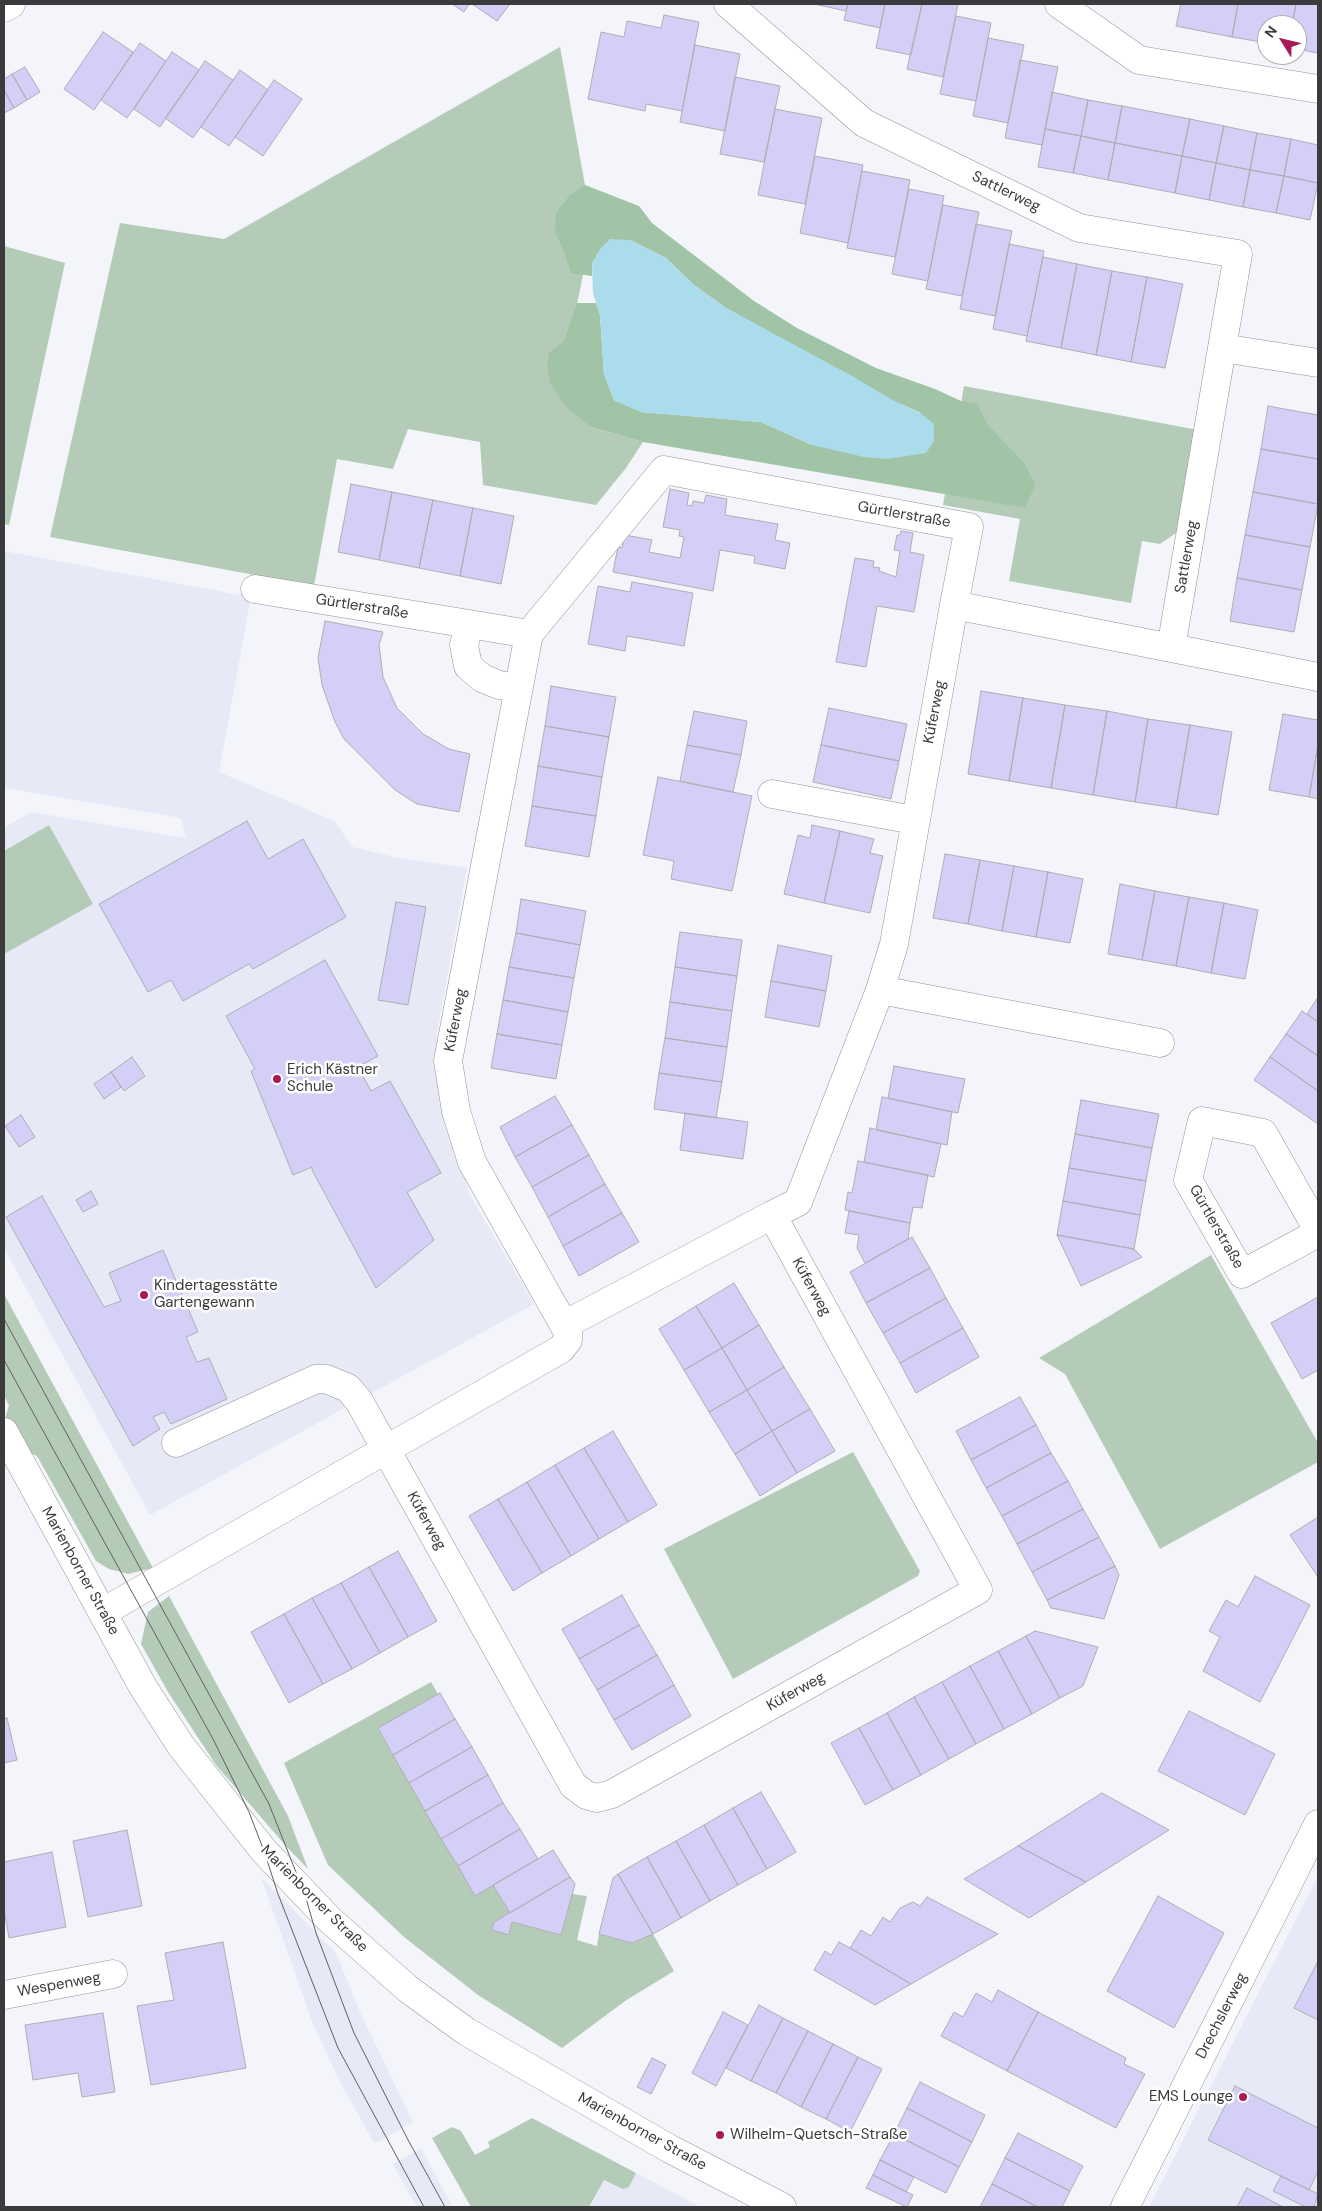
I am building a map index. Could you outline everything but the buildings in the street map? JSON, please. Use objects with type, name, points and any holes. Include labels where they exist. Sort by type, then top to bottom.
[{"type":"street","points":[[4,8],[12,4]]},
{"type":"street","name":"Sattlerweg","points":[[728,4],[864,123],[1079,228],[1238,254],[1171,648]]},
{"type":"street","points":[[1059,4],[1138,60],[1318,89]]},
{"type":"street","points":[[1222,348],[1318,364]]},
{"type":"street","name":"Gürtlerstraße","points":[[485,871],[529,634],[664,470],[969,527],[954,605]]},
{"type":"street","name":"Gürtlerstraße","points":[[255,589],[529,634]]},
{"type":"street","points":[[954,605],[1318,677]]},
{"type":"street","name":"Küferweg","points":[[485,871],[448,1061],[456,1111],[472,1162],[564,1325],[798,1202],[880,990],[894,944],[914,820],[954,605]]},
{"type":"street","points":[[469,624],[464,645],[468,666],[482,678],[499,685],[518,688]]},
{"type":"street","points":[[772,794],[914,820]]},
{"type":"street","points":[[880,990],[1160,1043]]},
{"type":"street","name":"Gürtlerstraße","points":[[1202,1121],[1263,1133],[1318,1232],[1242,1274],[1188,1180],[1202,1121]]},
{"type":"street","name":"Küferweg","points":[[386,1450],[573,1785],[586,1795],[596,1798],[612,1794],[978,1590],[772,1215]]},
{"type":"street","points":[[103,1612],[561,1349],[568,1340],[568,1333],[564,1325]]},
{"type":"street","points":[[176,1443],[316,1379],[326,1379],[339,1383],[354,1393],[386,1450]]},
{"type":"street","name":"Marienborner Straße","points":[[4,1432],[143,1687],[181,1746],[271,1858],[323,1913],[408,1989],[498,2051],[670,2149],[782,2207]]},
{"type":"street","name":"Drechslerweg","points":[[1125,2207],[1318,1824]]},
{"type":"street","name":"Wespenweg","points":[[4,1995],[114,1974]]},
{"type":"shaded area","points":[[4,551],[251,597],[219,772],[334,821],[353,847],[394,857],[467,868],[437,1033],[439,1095],[444,1120],[471,1197],[534,1304],[150,1515],[4,1248],[4,828],[31,812],[186,838],[181,818],[4,788]]},
{"type":"shaded area","points":[[1318,1876],[1318,2207],[1149,2207]]},
{"type":"shaded area","points":[[261,1877],[336,1953],[359,2010],[413,2122],[380,2141],[374,2143],[338,2078],[313,2024]]},
{"type":"shaded area","points":[[421,2148],[453,2207],[417,2207],[407,2190],[393,2164]]},
{"type":"shaded area","points":[[636,2173],[701,2207],[589,2207],[604,2180],[629,2187]]},
{"type":"green space","points":[[560,47],[585,185],[579,220],[583,275],[568,348],[591,427],[643,442],[626,468],[596,505],[483,485],[480,442],[408,429],[393,469],[337,459],[314,586],[50,537],[120,223],[224,239]]},
{"type":"green space","points":[[585,185],[639,206],[652,223],[754,301],[797,328],[876,368],[935,389],[961,401],[977,403],[987,424],[1025,464],[1035,485],[1025,508],[643,442],[591,427],[565,406],[550,383],[547,367],[549,353],[564,341],[577,303],[596,303],[600,315],[604,374],[614,400],[641,412],[761,422],[812,445],[921,413],[894,401],[726,308],[694,285],[666,258],[630,240],[592,263],[592,276],[571,273],[555,232],[556,213],[569,196]]},
{"type":"green space","points":[[4,246],[65,263],[9,525],[4,524]]},
{"type":"green space","points":[[964,386],[1198,430],[1179,531],[1160,544],[1142,541],[1131,603],[1009,581],[1020,519],[943,505]]},
{"type":"green space","points":[[49,825],[93,904],[4,954],[4,851]]},
{"type":"green space","points":[[1211,1255],[1318,1443],[1318,1462],[1160,1549],[1065,1374],[1039,1358]]},
{"type":"green space","points":[[4,1294],[153,1568],[128,1574],[109,1569],[96,1561],[37,1456],[22,1449],[5,1419],[9,1405],[4,1396]]},
{"type":"green space","points":[[853,1452],[920,1571],[918,1576],[733,1679],[664,1549]]},
{"type":"green space","points":[[169,1596],[288,1816],[308,1869],[216,1765],[168,1692],[141,1644],[148,1612]]},
{"type":"green space","points":[[431,1682],[438,1694],[378,1729],[475,1895],[493,1885],[510,1913],[494,1922],[492,1930],[508,1934],[512,1922],[561,1935],[572,1894],[587,1896],[577,1940],[597,1946],[599,1934],[632,1943],[653,1934],[674,1971],[625,2001],[562,2048],[478,1995],[404,1937],[328,1865],[284,1763]]},
{"type":"green space","points":[[532,2118],[636,2173],[629,2187],[623,2189],[604,2180],[589,2207],[471,2207],[432,2138],[452,2127],[461,2131],[475,2155],[490,2147],[488,2142]]},
{"type":"water","points":[[610,239],[630,240],[666,258],[694,285],[726,308],[854,377],[894,401],[920,413],[934,424],[934,441],[926,453],[887,459],[864,457],[812,445],[761,422],[641,412],[614,400],[604,374],[600,315],[593,293],[592,263],[600,249]]},
{"type":"tram line","points":[[4,1319],[269,1804],[305,1895],[316,1933],[354,2033],[407,2138],[445,2207]]},
{"type":"tram line","points":[[4,1360],[213,1739],[249,1812],[278,1894],[338,2048],[424,2207]]},
{"type":"place","name":"Erich Kästner Schule","points":[[277,1079]]},
{"type":"place","name":"Kindertagesstätte Gartengewann","points":[[144,1295]]},
{"type":"place","name":"EMS Lounge","points":[[1243,2097]]},
{"type":"place","name":"Wilhelm-Quetsch-Straße","points":[[720,2135]]}]
